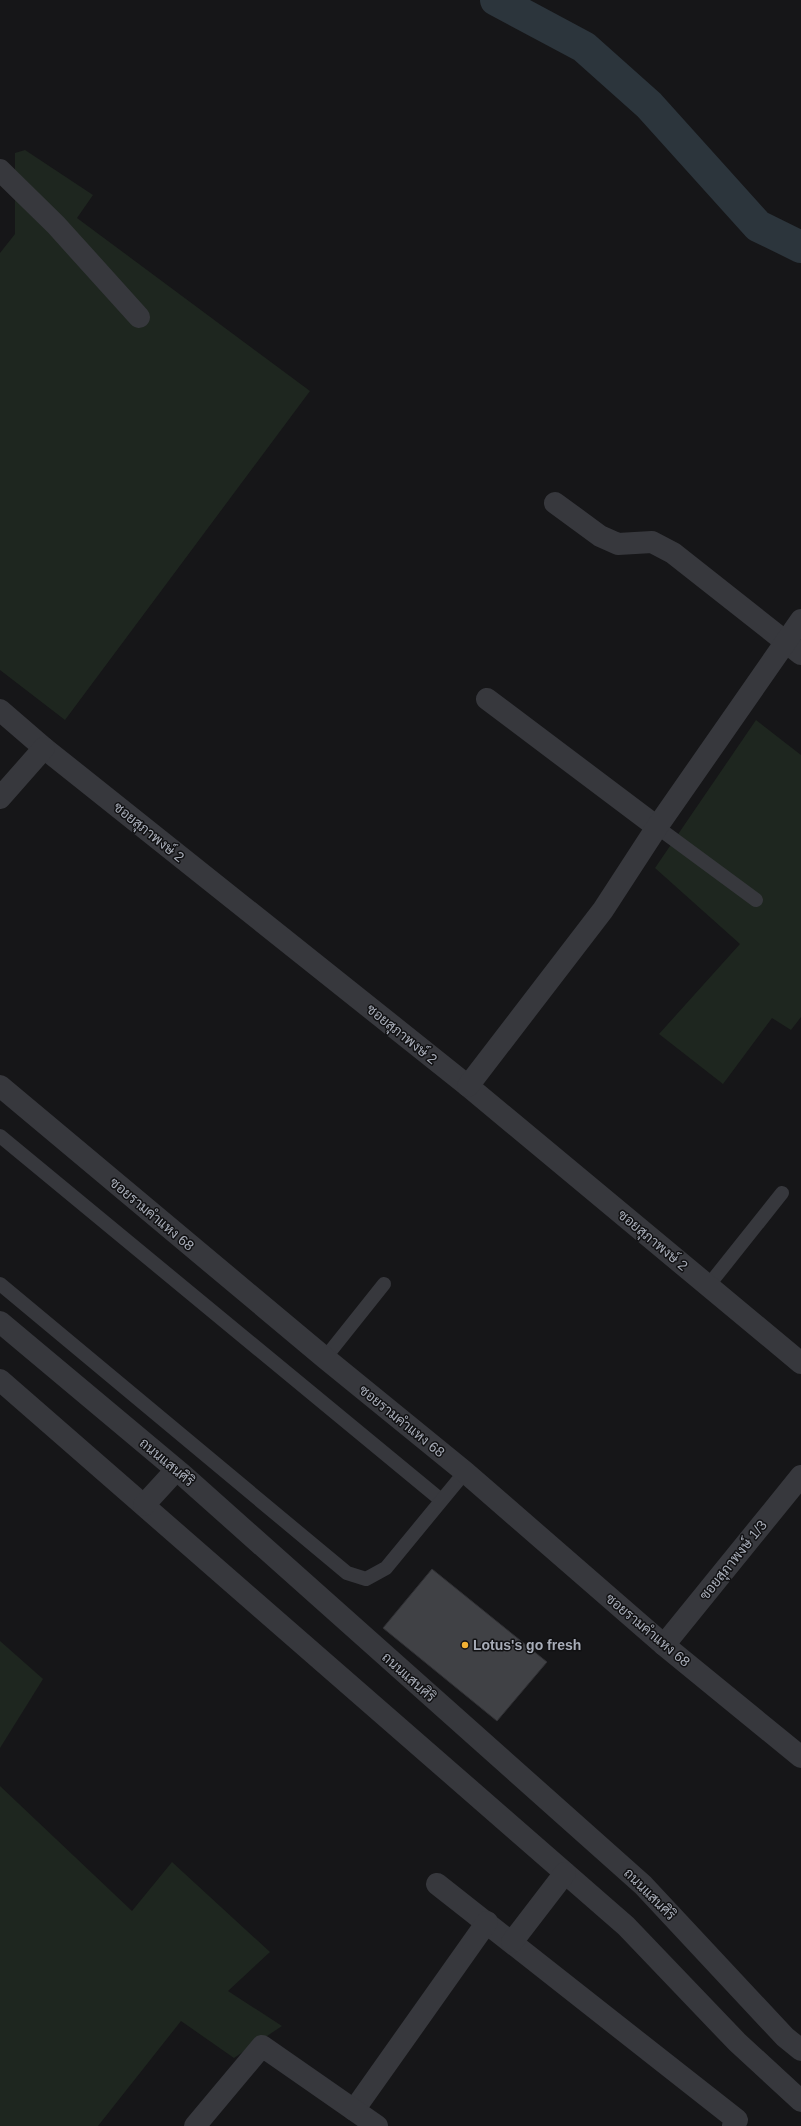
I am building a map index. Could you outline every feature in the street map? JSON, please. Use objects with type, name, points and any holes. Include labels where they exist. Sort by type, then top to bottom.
[{"type":"street","points":[[0,170],[51,221],[139,317]]},
{"type":"street","points":[[555,503],[600,536],[618,544],[652,542],[673,553],[794,648]]},
{"type":"street","points":[[468,1086],[602,910],[656,827],[794,648],[801,620]]},
{"type":"street","points":[[487,699],[656,827]]},
{"type":"street","name":"ซอยสุภาพงษ์ 2","points":[[0,710],[44,748],[468,1086],[801,1363]]},
{"type":"street","points":[[0,798],[44,748]]},
{"type":"street","name":"ซอยรามคำแหง 68","points":[[0,1086],[325,1358],[465,1472],[664,1645],[801,1757]]},
{"type":"street","name":"ถนนแสนศิริ","points":[[0,1322],[176,1470],[643,1885],[785,2038],[801,2050]]},
{"type":"street","points":[[0,1380],[626,1926],[737,2042],[801,2101]]},
{"type":"street","points":[[144,1505],[176,1470]]},
{"type":"street","name":"ซอยสุภาพงษ์ 1/3","points":[[664,1645],[801,1476]]},
{"type":"street","points":[[512,1942],[565,1873]]},
{"type":"street","points":[[437,1884],[737,2120],[733,2126]]},
{"type":"street","points":[[354,2110],[487,1922]]},
{"type":"street","points":[[196,2126],[262,2046],[378,2126]]},
{"type":"lane","points":[[656,827],[756,900]]},
{"type":"lane","points":[[0,1136],[441,1500]]},
{"type":"lane","points":[[708,1286],[782,1193]]},
{"type":"lane","points":[[0,1284],[347,1574],[366,1579],[386,1568],[465,1472]]},
{"type":"lane","points":[[325,1358],[384,1284]]},
{"type":"shaded area","points":[[25,150],[93,195],[77,218],[310,391],[65,720],[0,670],[0,253],[15,234],[15,153]]},
{"type":"shaded area","points":[[756,720],[801,755],[801,1017],[791,1030],[772,1018],[723,1084],[659,1034],[740,944],[655,868]]},
{"type":"shaded area","points":[[0,1641],[43,1679],[0,1748]]},
{"type":"shaded area","points":[[0,1786],[132,1911],[172,1862],[270,1952],[228,1991],[282,2026],[234,2058],[181,2021],[98,2126],[0,2126]]},
{"type":"building","name":"Lotus's go fresh","points":[[432,1569],[547,1662],[497,1721],[383,1628]]},
{"type":"waterway","points":[[496,0],[584,47],[649,105],[758,226],[801,247]]},
{"type":"place","name":"Lotus's go fresh","points":[[465,1645]]}]
